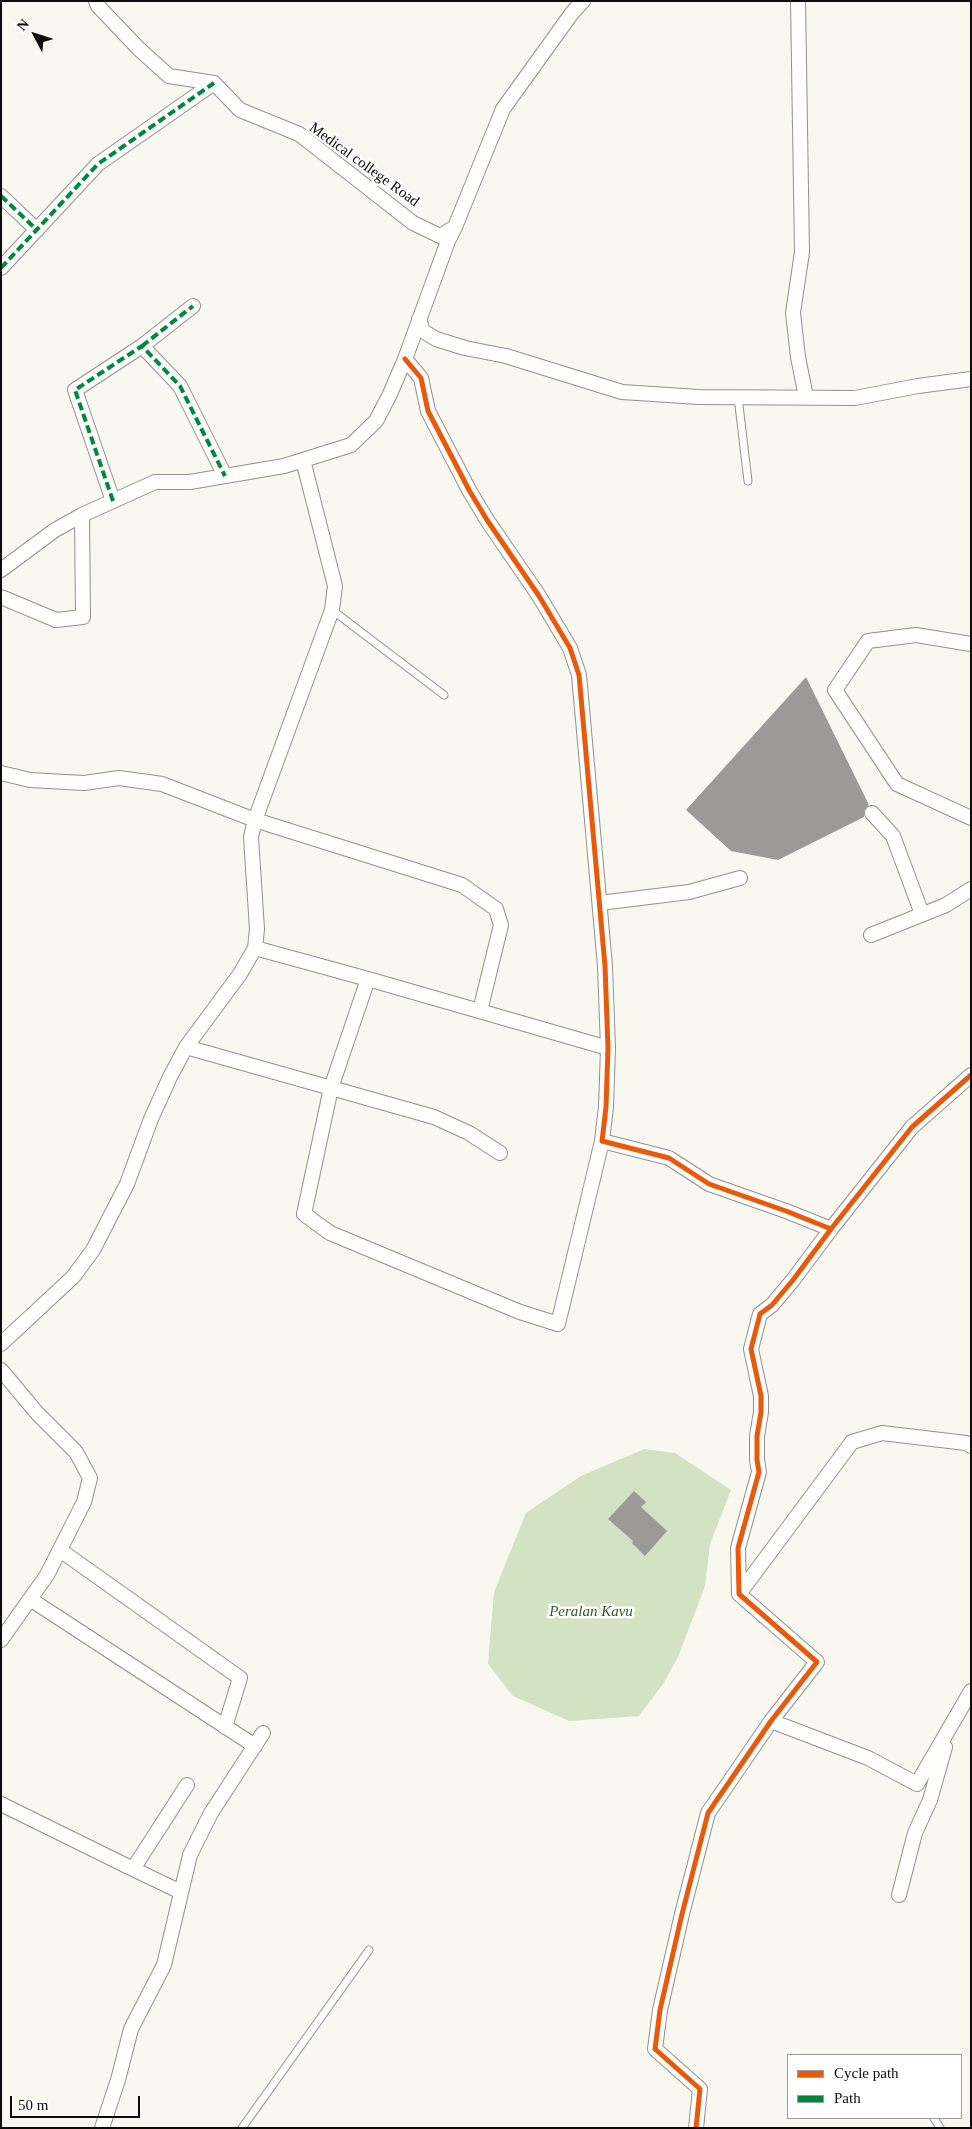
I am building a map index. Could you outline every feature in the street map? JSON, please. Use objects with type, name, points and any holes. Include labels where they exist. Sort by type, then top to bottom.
[{"type":"street","points":[[96,1],[98,6],[169,76],[214,83]]},
{"type":"street","points":[[1,570],[56,530],[82,515],[156,482],[190,482],[284,466],[351,445],[376,422],[405,359],[448,241],[504,109],[572,13],[583,1]]},
{"type":"street","points":[[798,1],[802,252],[793,313],[798,357],[806,397]]},
{"type":"street","points":[[1,268],[98,164],[214,83]]},
{"type":"street","name":"Medical college Road","points":[[214,83],[240,110],[299,134],[413,223],[440,236],[455,227]]},
{"type":"street","points":[[1,196],[37,230]]},
{"type":"street","points":[[114,500],[75,390],[142,346],[192,306]]},
{"type":"street","points":[[419,319],[423,331],[436,339],[465,348],[514,358],[622,392],[699,397],[855,398],[971,379]]},
{"type":"street","points":[[142,346],[180,386],[225,476]]},
{"type":"street","points":[[368,978],[331,1088],[304,1214],[330,1234],[520,1312],[558,1324],[602,1141],[606,1107],[608,1048],[606,966],[580,675],[570,648],[539,596],[469,490],[428,411],[421,378],[405,359]]},
{"type":"street","points":[[1,1344],[73,1277],[93,1250],[127,1184],[155,1111],[186,1047],[240,974],[255,948],[257,929],[251,837],[255,820],[332,610],[335,586],[303,460]]},
{"type":"street","points":[[1,596],[56,620],[82,617],[82,515]]},
{"type":"street","points":[[971,644],[916,635],[868,640],[835,690],[897,784],[971,818]]},
{"type":"street","points":[[1,773],[30,780],[84,783],[119,778],[162,784],[255,820],[462,885],[496,909],[501,925],[480,1012]]},
{"type":"street","points":[[872,813],[894,836],[922,914]]},
{"type":"street","points":[[600,903],[689,892],[740,878]]},
{"type":"street","points":[[871,935],[946,904],[971,889]]},
{"type":"street","points":[[255,948],[368,978],[608,1048]]},
{"type":"street","points":[[186,1047],[434,1117],[469,1133],[500,1153]]},
{"type":"street","points":[[696,2128],[700,2090],[655,2049],[660,2010],[682,1914],[708,1814],[771,1721],[817,1662],[739,1594],[738,1548],[759,1472],[756,1460],[761,1396],[751,1349],[755,1330],[760,1314],[772,1306],[912,1128],[969,1080]]},
{"type":"street","points":[[602,1141],[668,1158],[709,1184],[831,1229]]},
{"type":"street","points":[[1,1370],[37,1413],[76,1452],[90,1478],[84,1502],[47,1575],[1,1640]]},
{"type":"street","points":[[739,1594],[852,1442],[882,1433],[969,1442]]},
{"type":"street","points":[[60,1550],[240,1678],[225,1726]]},
{"type":"street","points":[[30,1599],[254,1746]]},
{"type":"street","points":[[771,1721],[868,1758],[917,1784],[949,1732],[971,1691]]},
{"type":"street","points":[[899,1895],[915,1833],[930,1800],[949,1732]]},
{"type":"street","points":[[102,2128],[118,2080],[131,2029],[164,1965],[190,1855],[211,1814],[263,1733]]},
{"type":"street","points":[[133,1869],[187,1785]]},
{"type":"street","points":[[1,1804],[181,1892]]},
{"type":"lane","points":[[738,397],[748,481]]},
{"type":"lane","points":[[332,610],[444,695]]},
{"type":"lane","points":[[242,2128],[369,1950]]},
{"type":"green space","name":"Peralan Kavu","points":[[644,1449],[675,1453],[731,1490],[710,1544],[705,1586],[678,1657],[663,1684],[639,1716],[569,1721],[513,1696],[488,1664],[494,1592],[526,1513],[581,1476]]},
{"type":"building","points":[[806,677],[869,805],[864,810],[864,817],[778,860],[731,851],[686,810]]},
{"type":"building","points":[[634,1491],[646,1502],[641,1507],[667,1531],[645,1556],[632,1543],[633,1541],[608,1519]]},
{"type":"marked path","points":[[1,268],[98,164],[214,83]]},
{"type":"marked path","points":[[1,196],[37,230]]},
{"type":"marked path","points":[[142,346],[193,306]]},
{"type":"marked path","points":[[113,501],[75,390],[142,346],[180,386],[225,476]]},
{"type":"cycle path","points":[[405,359],[421,378],[428,411],[469,490],[487,520],[539,596],[570,648],[579,675],[605,966],[608,1048],[606,1107],[602,1141],[669,1158],[709,1184],[831,1229],[912,1127],[971,1075]]},
{"type":"cycle path","points":[[696,2128],[700,2089],[655,2049],[660,2010],[708,1813],[771,1721],[817,1662],[739,1594],[738,1548],[759,1472],[757,1436],[761,1412],[761,1396],[751,1349],[760,1314],[772,1305],[793,1280],[831,1229]]}]
